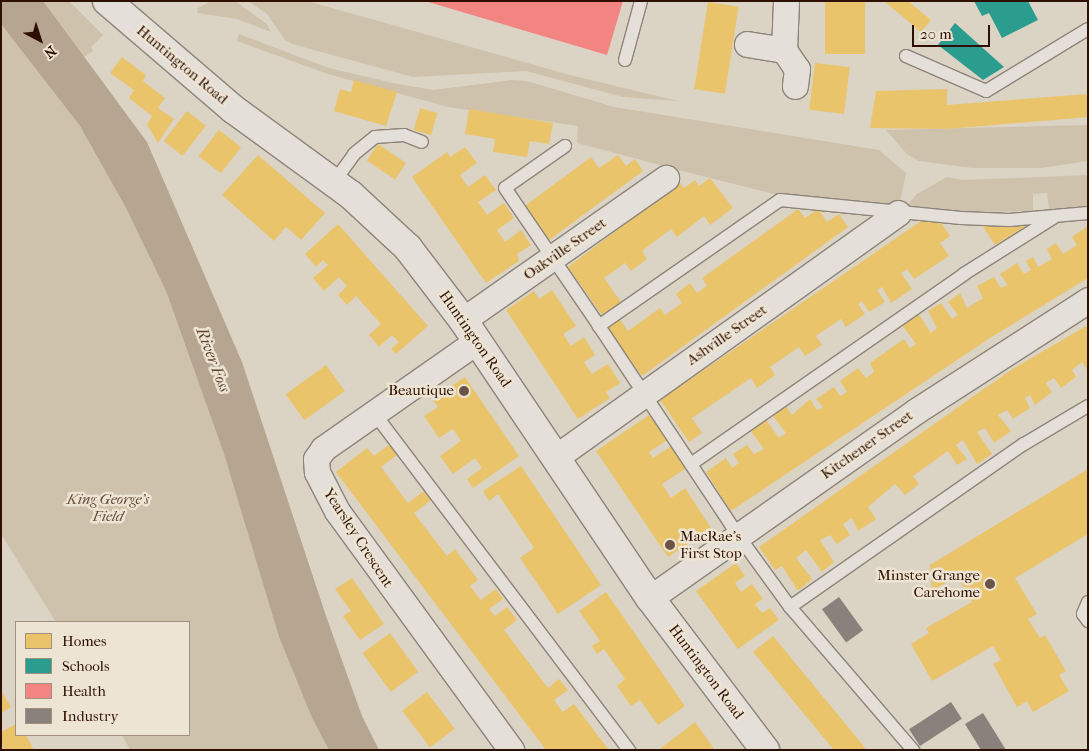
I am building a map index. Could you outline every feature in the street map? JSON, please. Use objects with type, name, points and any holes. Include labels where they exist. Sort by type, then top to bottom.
[{"type":"street","name":"Huntington Road","points":[[107,1],[190,74],[334,182],[408,248],[470,330],[650,598],[766,750]]},
{"type":"street","points":[[786,1],[784,50],[797,69],[795,86]]},
{"type":"street","points":[[747,44],[784,50]]},
{"type":"street","name":"Oakville Street","points":[[470,330],[552,258],[666,178]]},
{"type":"street","name":"Ashville Street","points":[[556,457],[898,213]]},
{"type":"street","name":"Kitchener Street","points":[[650,598],[737,534],[996,356],[1088,300]]},
{"type":"street","name":"Yearsley Crescent","points":[[470,330],[374,413],[323,450],[316,459],[317,472],[337,511],[511,750]]},
{"type":"lane","points":[[625,60],[641,1]]},
{"type":"lane","points":[[906,56],[986,91],[1088,29]]},
{"type":"lane","points":[[334,182],[354,154],[375,137],[404,135],[422,142]]},
{"type":"lane","points":[[565,146],[505,188],[737,534],[790,607],[913,750]]},
{"type":"lane","points":[[599,326],[780,200],[898,213],[1009,220],[1088,213]]},
{"type":"lane","points":[[691,464],[964,274],[1056,216]]},
{"type":"lane","points":[[790,607],[1024,444],[1088,406]]},
{"type":"lane","points":[[374,413],[629,750]]},
{"type":"lane","points":[[1088,602],[1083,614],[1088,622]]},
{"type":"green space","points":[[43,1],[69,1],[103,35],[91,47],[93,51],[82,58]]},
{"type":"green space","points":[[211,1],[235,1],[267,24],[271,32],[237,19],[197,13],[198,8]]},
{"type":"green space","points":[[248,1],[307,1],[570,75],[678,101],[623,97],[526,71],[413,77],[292,44],[285,40],[267,14]]},
{"type":"green space","name":"King George's Field","points":[[1,24],[80,126],[126,208],[166,291],[224,454],[279,637],[312,718],[329,750],[130,750],[123,736],[190,736],[190,621],[55,621],[1,534]]},
{"type":"green space","points":[[239,34],[329,68],[393,83],[433,90],[511,80],[527,81],[614,107],[879,150],[906,173],[899,207],[778,195],[690,173],[577,143],[578,126],[448,107],[328,74],[237,41]]},
{"type":"green space","points":[[1088,125],[1088,161],[1041,168],[972,168],[919,161],[907,154],[886,130]]},
{"type":"green space","points":[[1088,175],[1088,207],[1049,210],[1047,193],[1033,194],[1033,211],[962,212],[906,207],[917,194],[947,177],[963,180]]},
{"type":"water","name":"River Foss","points":[[1,1],[43,1],[147,142],[242,362],[326,616],[362,716],[379,750],[329,750],[312,718],[279,637],[224,454],[166,291],[126,208],[80,126],[1,24]]},
{"type":"building: Homes","points":[[825,1],[865,1],[865,54],[825,54]]},
{"type":"building: Homes","points":[[884,1],[908,1],[931,20],[921,32]]},
{"type":"building: Homes","points":[[708,2],[739,7],[725,94],[694,89]]},
{"type":"building: Homes","points":[[122,57],[146,75],[143,81],[165,98],[158,108],[174,119],[158,143],[147,125],[152,116],[129,98],[134,90],[110,73]]},
{"type":"building: Homes","points":[[815,63],[850,67],[844,114],[809,110]]},
{"type":"building: Homes","points":[[354,80],[397,92],[386,126],[334,111],[340,89],[351,92]]},
{"type":"building: Homes","points":[[947,89],[947,105],[1088,94],[1088,117],[947,129],[870,128],[876,91]]},
{"type":"building: Homes","points":[[420,108],[437,113],[431,135],[414,130]]},
{"type":"building: Homes","points":[[469,109],[553,123],[549,144],[530,141],[527,157],[493,152],[495,139],[465,134]]},
{"type":"building: Homes","points":[[187,111],[206,126],[183,156],[164,141]]},
{"type":"building: Homes","points":[[219,130],[241,147],[221,173],[199,156]]},
{"type":"building: Homes","points":[[378,144],[406,163],[395,180],[367,161]]},
{"type":"building: Homes","points":[[465,147],[477,163],[460,175],[468,187],[485,175],[496,190],[478,202],[487,215],[504,203],[514,218],[497,230],[505,242],[521,230],[531,245],[517,254],[519,261],[486,283],[412,177],[447,152],[450,157]]},
{"type":"building: Homes","points":[[258,155],[325,213],[301,240],[286,227],[274,241],[222,195]]},
{"type":"building: Homes","points":[[618,155],[626,166],[635,159],[643,171],[549,240],[525,206],[591,157],[599,168]]},
{"type":"building: Homes","points":[[710,178],[733,208],[710,225],[704,216],[677,237],[671,229],[642,251],[647,259],[631,271],[625,263],[604,278],[621,302],[602,315],[568,267],[680,183],[684,188],[695,180],[699,186]]},
{"type":"building: Homes","points":[[798,209],[805,218],[818,209],[827,222],[839,214],[848,227],[642,376],[605,326],[618,317],[628,331],[660,308],[665,315],[682,303],[676,294],[690,283],[697,293],[707,286],[702,278]]},
{"type":"building: Homes","points":[[924,219],[939,220],[950,236],[940,243],[949,256],[914,279],[907,269],[901,273],[912,289],[891,303],[882,287],[877,290],[885,302],[869,312],[862,301],[858,304],[865,314],[846,327],[841,319],[816,336],[822,345],[805,356],[799,347],[770,367],[775,375],[757,388],[751,378],[692,418],[702,433],[689,442],[660,400]]},
{"type":"building: Homes","points":[[980,222],[1031,223],[995,245]]},
{"type":"building: Homes","points":[[338,224],[428,326],[396,354],[391,349],[399,342],[392,335],[379,347],[369,335],[381,324],[356,296],[347,305],[338,295],[347,286],[339,277],[324,291],[313,278],[328,265],[323,260],[316,267],[305,254]]},
{"type":"building: Homes","points":[[1088,226],[1088,278],[990,338],[731,511],[706,472],[726,458],[732,468],[739,463],[733,454],[747,445],[754,454],[764,449],[750,430],[766,420],[779,438],[786,433],[772,415],[785,405],[792,415],[810,399],[817,410],[823,407],[816,399],[834,387],[840,396],[847,392],[840,381],[858,368],[866,378],[874,372],[870,363],[904,339],[910,348],[916,344],[902,325],[918,313],[931,333],[937,328],[928,311],[941,303],[952,319],[958,315],[948,302],[960,293],[967,308],[983,298],[977,286],[994,277],[1001,288],[1008,285],[1000,274],[1017,263],[1024,274],[1031,270],[1026,261],[1033,257],[1038,267],[1052,259],[1047,249],[1056,243],[1063,254],[1077,245],[1072,237]]},
{"type":"building: Homes","points":[[552,290],[576,326],[563,334],[571,346],[584,337],[595,355],[584,362],[592,374],[608,364],[620,383],[606,392],[610,398],[578,419],[506,310],[534,291],[539,299]]},
{"type":"building: Homes","points":[[1088,325],[1088,371],[1082,362],[1072,370],[1076,377],[1061,388],[1054,378],[1046,383],[1052,392],[1035,405],[1030,395],[1025,398],[1030,408],[1013,419],[1007,410],[998,415],[1011,431],[994,443],[985,428],[977,432],[992,454],[977,464],[963,440],[956,445],[967,459],[957,465],[948,451],[913,476],[919,484],[905,495],[895,484],[868,507],[876,519],[858,531],[852,518],[843,524],[850,535],[837,544],[830,535],[820,540],[834,562],[822,572],[806,550],[796,558],[812,579],[798,591],[782,566],[775,570],[759,547],[1011,370]]},
{"type":"building: Homes","points":[[326,365],[345,391],[304,420],[286,394]]},
{"type":"building: Homes","points":[[465,377],[519,456],[473,488],[467,479],[482,468],[475,458],[453,474],[440,456],[461,441],[453,429],[439,438],[424,416],[438,407],[432,399]]},
{"type":"building: Homes","points":[[652,413],[669,439],[649,452],[653,458],[673,445],[688,467],[662,484],[671,498],[685,488],[711,528],[668,557],[596,451]]},
{"type":"building: Homes","points":[[389,445],[397,455],[381,467],[408,503],[424,491],[431,500],[414,513],[447,556],[455,549],[478,580],[470,586],[481,600],[496,589],[503,599],[489,609],[495,616],[507,607],[517,620],[504,630],[548,688],[559,679],[568,690],[554,700],[563,712],[574,704],[609,750],[546,750],[336,472],[367,448],[374,456]]},
{"type":"building: Homes","points":[[521,466],[601,585],[558,614],[520,558],[534,548],[498,494],[489,501],[483,491]]},
{"type":"building: Homes","name":"Minster Grange Carehome","points":[[1088,469],[1088,534],[1015,578],[1037,614],[1028,619],[1040,638],[1045,635],[1066,671],[1059,675],[1069,691],[1033,712],[1027,701],[1017,707],[993,664],[1001,660],[993,646],[932,681],[911,644],[929,633],[926,628],[972,602],[957,576],[932,591],[930,565]]},
{"type":"building: Homes","points":[[736,563],[745,576],[735,583],[741,592],[752,584],[763,599],[755,604],[762,613],[770,608],[779,620],[738,649],[696,591]]},
{"type":"building: Homes","points":[[352,578],[384,624],[360,640],[343,616],[351,611],[335,589]]},
{"type":"building: Homes","points":[[606,592],[685,706],[658,725],[640,700],[631,706],[617,686],[625,679],[604,649],[597,654],[592,646],[600,641],[579,611]]},
{"type":"building: Homes","points":[[390,633],[418,672],[391,692],[362,653]]},
{"type":"building: Homes","points":[[773,636],[867,750],[834,750],[753,652]]},
{"type":"building: Homes","points":[[1,690],[11,707],[1,713]]},
{"type":"building: Homes","points":[[427,692],[455,729],[430,747],[402,711]]},
{"type":"building: Homes","points":[[695,722],[715,750],[660,750],[660,749]]},
{"type":"building: Homes","points":[[15,725],[15,736],[27,736],[34,750],[3,750],[1,732]]},
{"type":"building: Schools","points":[[974,1],[1028,1],[1038,20],[1002,38],[989,13],[982,16]]},
{"type":"building: Schools","points":[[955,23],[1004,67],[983,80],[938,45]]},
{"type":"building: Health","points":[[425,1],[623,1],[607,55]]},
{"type":"building: Industry","points":[[839,597],[863,630],[846,643],[822,609]]},
{"type":"building: Industry","points":[[951,702],[962,719],[920,746],[909,729]]},
{"type":"building: Industry","points":[[983,713],[1006,750],[981,750],[965,724]]},
{"type":"place","name":"Beautique","points":[[464,391]]},
{"type":"place","name":"MacRae's First Stop","points":[[670,545]]},
{"type":"place","name":"Minster Grange Carehome","points":[[990,584]]}]
